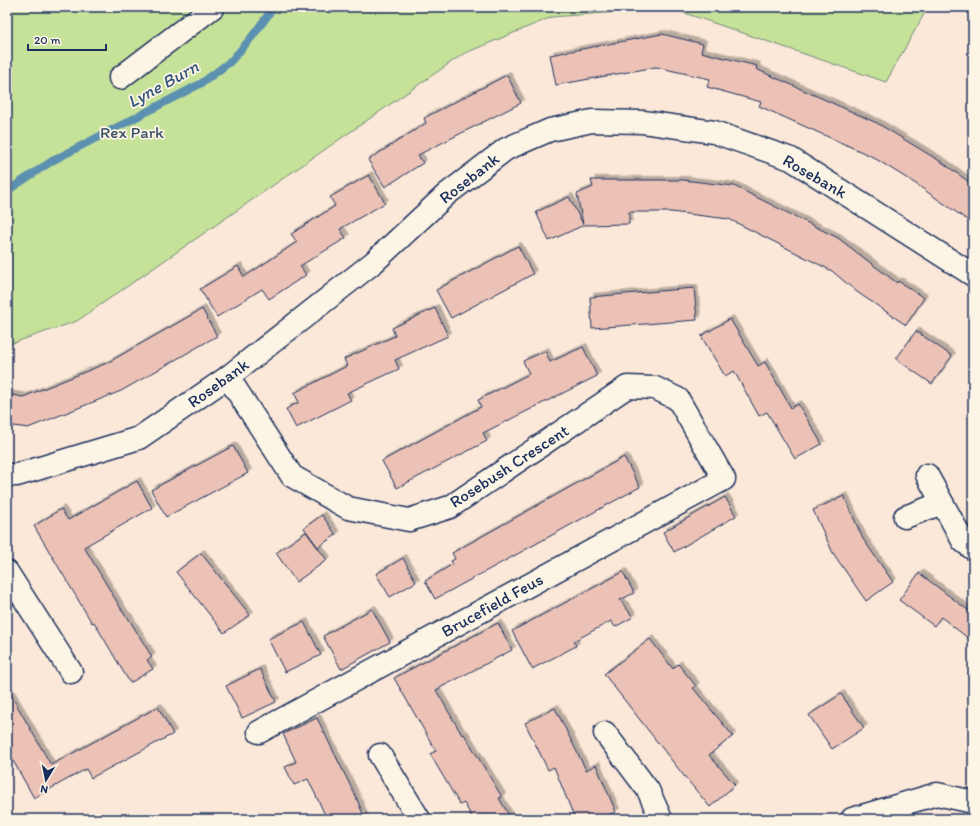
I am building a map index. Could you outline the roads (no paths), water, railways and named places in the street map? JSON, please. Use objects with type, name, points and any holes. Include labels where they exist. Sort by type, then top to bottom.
[{"type":"street","points":[[120,78],[213,7]]},
{"type":"street","name":"Rosebank","points":[[7,475],[17,474],[139,438],[228,377],[374,262],[447,194],[506,149],[550,130],[592,121],[643,122],[714,132],[790,159],[973,275]]},
{"type":"street","name":"Rosebush Crescent","points":[[228,377],[292,476],[348,508],[409,520],[450,507],[627,387],[655,388],[678,399],[724,478]]},
{"type":"street","points":[[927,475],[963,541],[973,549]]},
{"type":"street","name":"Brucefield Feus","points":[[259,732],[724,478]]},
{"type":"street","points":[[905,517],[942,503]]},
{"type":"street","points":[[7,572],[70,672]]},
{"type":"street","points":[[604,733],[648,790],[661,819]]},
{"type":"street","points":[[380,754],[420,819]]},
{"type":"street","points":[[852,819],[937,794],[973,802]]},
{"type":"waterway","name":"Lyne Burn","points":[[7,191],[52,161],[202,83],[231,61],[251,38],[274,7]]},
{"type":"park label","name":"Rex Park","points":[[132,132]]}]
